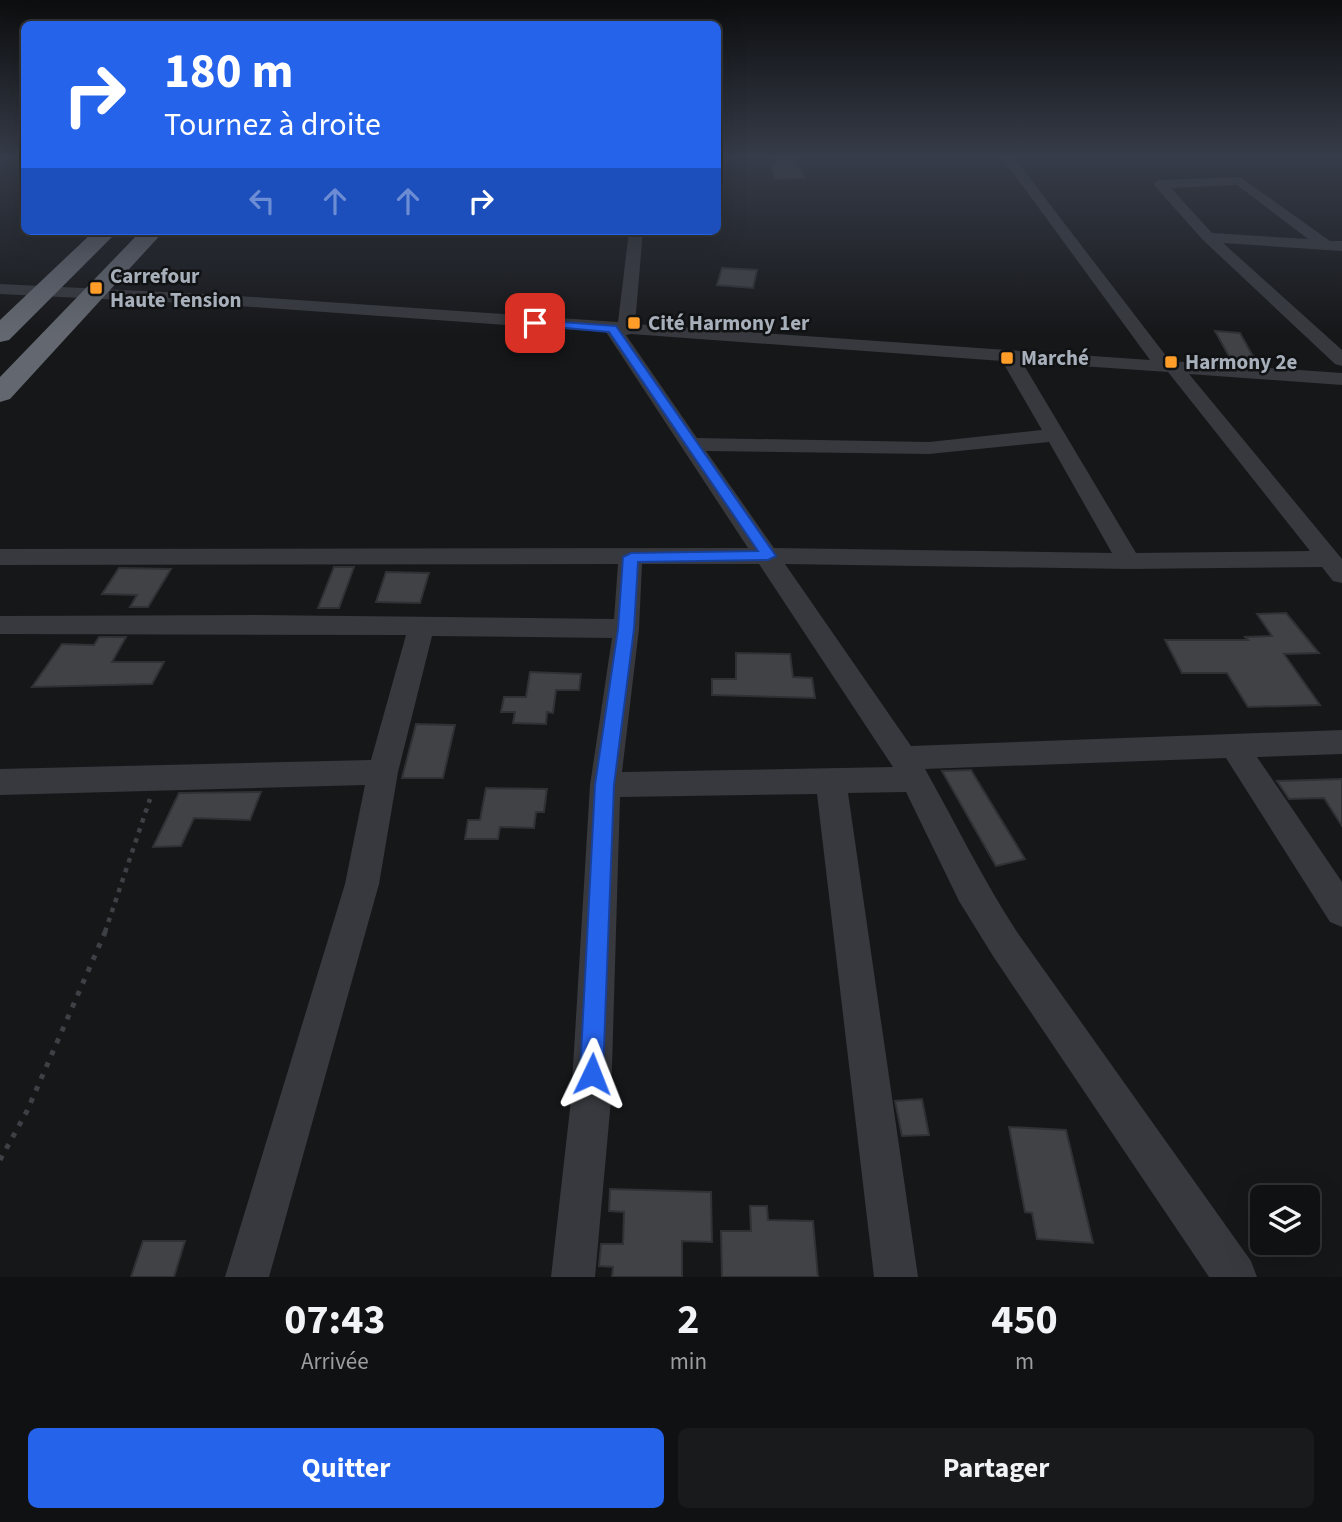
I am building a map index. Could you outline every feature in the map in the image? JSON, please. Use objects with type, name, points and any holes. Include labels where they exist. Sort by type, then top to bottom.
[{"type":"highway","points":[[0,334],[103,235]]},
{"type":"highway","points":[[0,393],[149,235]]},
{"type":"street","points":[[1052,215],[1169,368],[1335,567]]},
{"type":"street","points":[[1188,215],[1208,237],[1342,360]]},
{"type":"street","points":[[1289,215],[1334,246]]},
{"type":"street","points":[[635,235],[619,329],[692,444],[909,768],[946,835],[971,890],[1004,944],[1235,1277]]},
{"type":"street","points":[[1208,237],[1334,246]]},
{"type":"street","points":[[0,289],[225,300],[1342,379]]},
{"type":"street","points":[[1009,356],[1129,561]]},
{"type":"street","points":[[692,444],[929,448],[1055,435]]},
{"type":"street","points":[[0,557],[768,556],[1335,567]]},
{"type":"street","points":[[573,1277],[591,1100],[605,785],[626,629],[631,557]]},
{"type":"street","points":[[0,625],[626,629]]},
{"type":"street","points":[[247,1277],[362,884],[383,772],[422,626]]},
{"type":"street","points":[[605,785],[831,782],[909,768],[1342,742]]},
{"type":"street","points":[[1235,748],[1342,911]]},
{"type":"street","points":[[0,782],[383,772]]},
{"type":"street","points":[[831,782],[896,1277]]},
{"type":"path","points":[[0,1160],[27,1111],[98,954],[158,777]]},
{"type":"building","points":[[722,268],[757,270],[753,288],[717,285]]},
{"type":"building","points":[[1215,331],[1240,333],[1255,360],[1230,358]]},
{"type":"building","points":[[334,567],[354,567],[339,608],[318,608]]},
{"type":"building","points":[[119,568],[171,569],[148,607],[130,607],[137,595],[102,594]]},
{"type":"building","points":[[386,572],[429,573],[420,603],[376,602]]},
{"type":"building","points":[[1286,613],[1319,653],[1284,654],[1320,705],[1248,707],[1227,673],[1182,673],[1165,640],[1248,640],[1245,637],[1272,636],[1257,614]]},
{"type":"building","points":[[99,637],[126,637],[112,662],[164,662],[152,684],[32,687],[62,644],[94,645]]},
{"type":"building","points":[[736,653],[790,654],[793,677],[812,678],[815,698],[712,695],[712,679],[736,679]]},
{"type":"building","points":[[530,672],[581,674],[579,690],[556,690],[553,713],[547,712],[546,724],[513,723],[515,712],[501,712],[504,697],[526,697]]},
{"type":"building","points":[[416,724],[455,725],[443,778],[402,778]]},
{"type":"building","points":[[971,770],[1025,859],[996,866],[942,771]]},
{"type":"building","points":[[1342,779],[1342,826],[1324,798],[1289,799],[1277,781]]},
{"type":"building","points":[[486,788],[547,789],[544,812],[536,812],[534,828],[500,827],[498,839],[465,839],[468,820],[480,820]]},
{"type":"building","points":[[261,792],[250,820],[194,818],[181,846],[153,847],[179,793]]},
{"type":"building","points":[[922,1099],[929,1135],[902,1136],[895,1101]]},
{"type":"building","points":[[1009,1127],[1066,1130],[1093,1243],[1037,1239],[1032,1213],[1025,1212]]},
{"type":"building","points":[[610,1189],[711,1192],[712,1242],[682,1241],[682,1277],[612,1277],[613,1267],[599,1266],[601,1244],[623,1244],[624,1212],[609,1211]]},
{"type":"building","points":[[750,1206],[767,1206],[768,1220],[813,1221],[818,1277],[722,1277],[721,1231],[751,1231]]},
{"type":"building","points":[[143,1241],[185,1241],[174,1277],[131,1277]]},
{"type":"place","name":"Carrefour Haute Tension","points":[[96,288]]},
{"type":"place","name":"Cité Harmony 1er","points":[[634,323]]},
{"type":"place","name":"Marché","points":[[1007,358]]},
{"type":"place","name":"Harmony 2e","points":[[1171,362]]},
{"type":"route","points":[[535,323],[613,329],[768,556],[631,557],[626,629],[605,785],[592,1074]]}]
